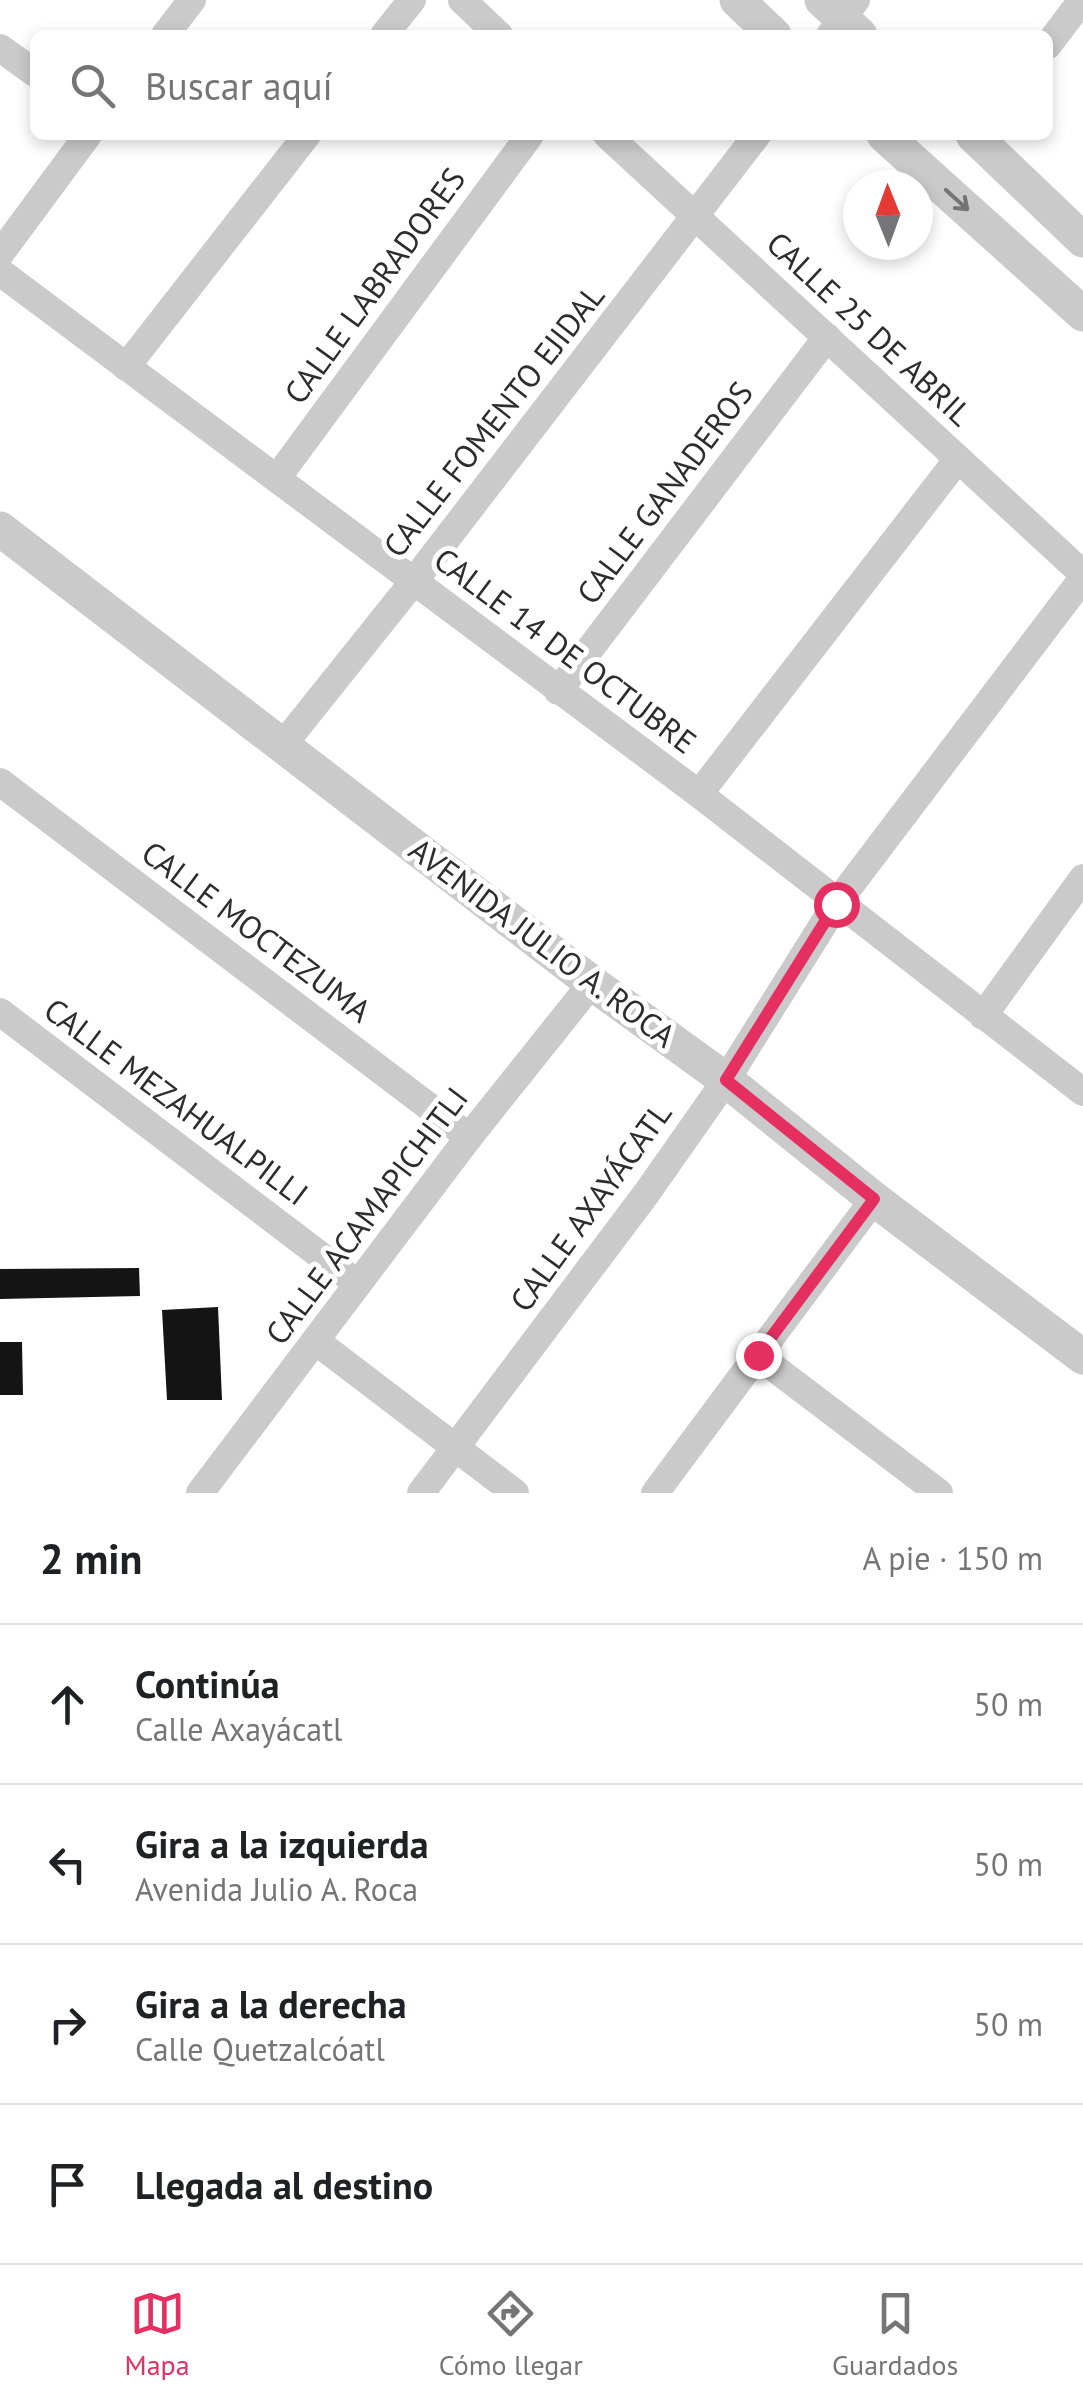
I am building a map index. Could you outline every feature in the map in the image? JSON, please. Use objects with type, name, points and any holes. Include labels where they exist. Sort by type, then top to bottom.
[{"type":"street","points":[[169,30],[192,0]]},
{"type":"street","points":[[388,30],[412,0]]},
{"type":"street","points":[[462,0],[494,30]]},
{"type":"street","points":[[736,0],[769,30]]},
{"type":"street","points":[[1053,39],[1082,0]]},
{"type":"street","points":[[0,48],[30,69]]},
{"type":"street","points":[[0,254],[84,140]]},
{"type":"street","points":[[126,368],[302,140]]},
{"type":"street","name":"CALLE LABRADORES","points":[[277,478],[526,140]]},
{"type":"street","name":"CALLE 25 DE ABRIL","points":[[612,140],[1083,576]]},
{"type":"street","name":"CALLE FOMENTO EJIDAL","points":[[282,746],[753,140]]},
{"type":"street","points":[[890,140],[1083,314]]},
{"type":"street","points":[[981,140],[1083,240]]},
{"type":"street","name":"CALLE 14 DE OCTUBRE","points":[[0,272],[699,794],[1083,1092]]},
{"type":"street","name":"CALLE GANADEROS","points":[[558,690],[827,338]]},
{"type":"street","points":[[699,794],[958,459]]},
{"type":"street","name":"AVENIDA JULIO A. ROCA","points":[[0,530],[592,983],[726,1080],[874,1199],[1083,1357]]},
{"type":"street","name":"CALLE AXAYÁCATL","points":[[422,1493],[646,1194],[726,1080],[836,904],[1083,576]]},
{"type":"street","name":"CALLE MOCTEZUMA","points":[[0,782],[469,1137]]},
{"type":"street","points":[[982,1016],[1083,878]]},
{"type":"street","name":"CALLE ACAMAPICHITLI","points":[[200,1493],[469,1137],[592,983]]},
{"type":"street","name":"CALLE MEZAHUALPILLI","points":[[0,1012],[358,1284]]},
{"type":"street","points":[[655,1493],[874,1199]]},
{"type":"street","points":[[317,1342],[515,1493]]},
{"type":"street","points":[[758,1355],[939,1493]]},
{"type":"building","points":[[139,1268],[140,1296],[0,1299],[0,1269]]},
{"type":"building","points":[[218,1307],[222,1400],[167,1400],[162,1310]]},
{"type":"building","points":[[0,1342],[22,1342],[23,1395],[0,1395]]},
{"type":"route","points":[[758,1355],[874,1199],[726,1080],[836,904]]}]
